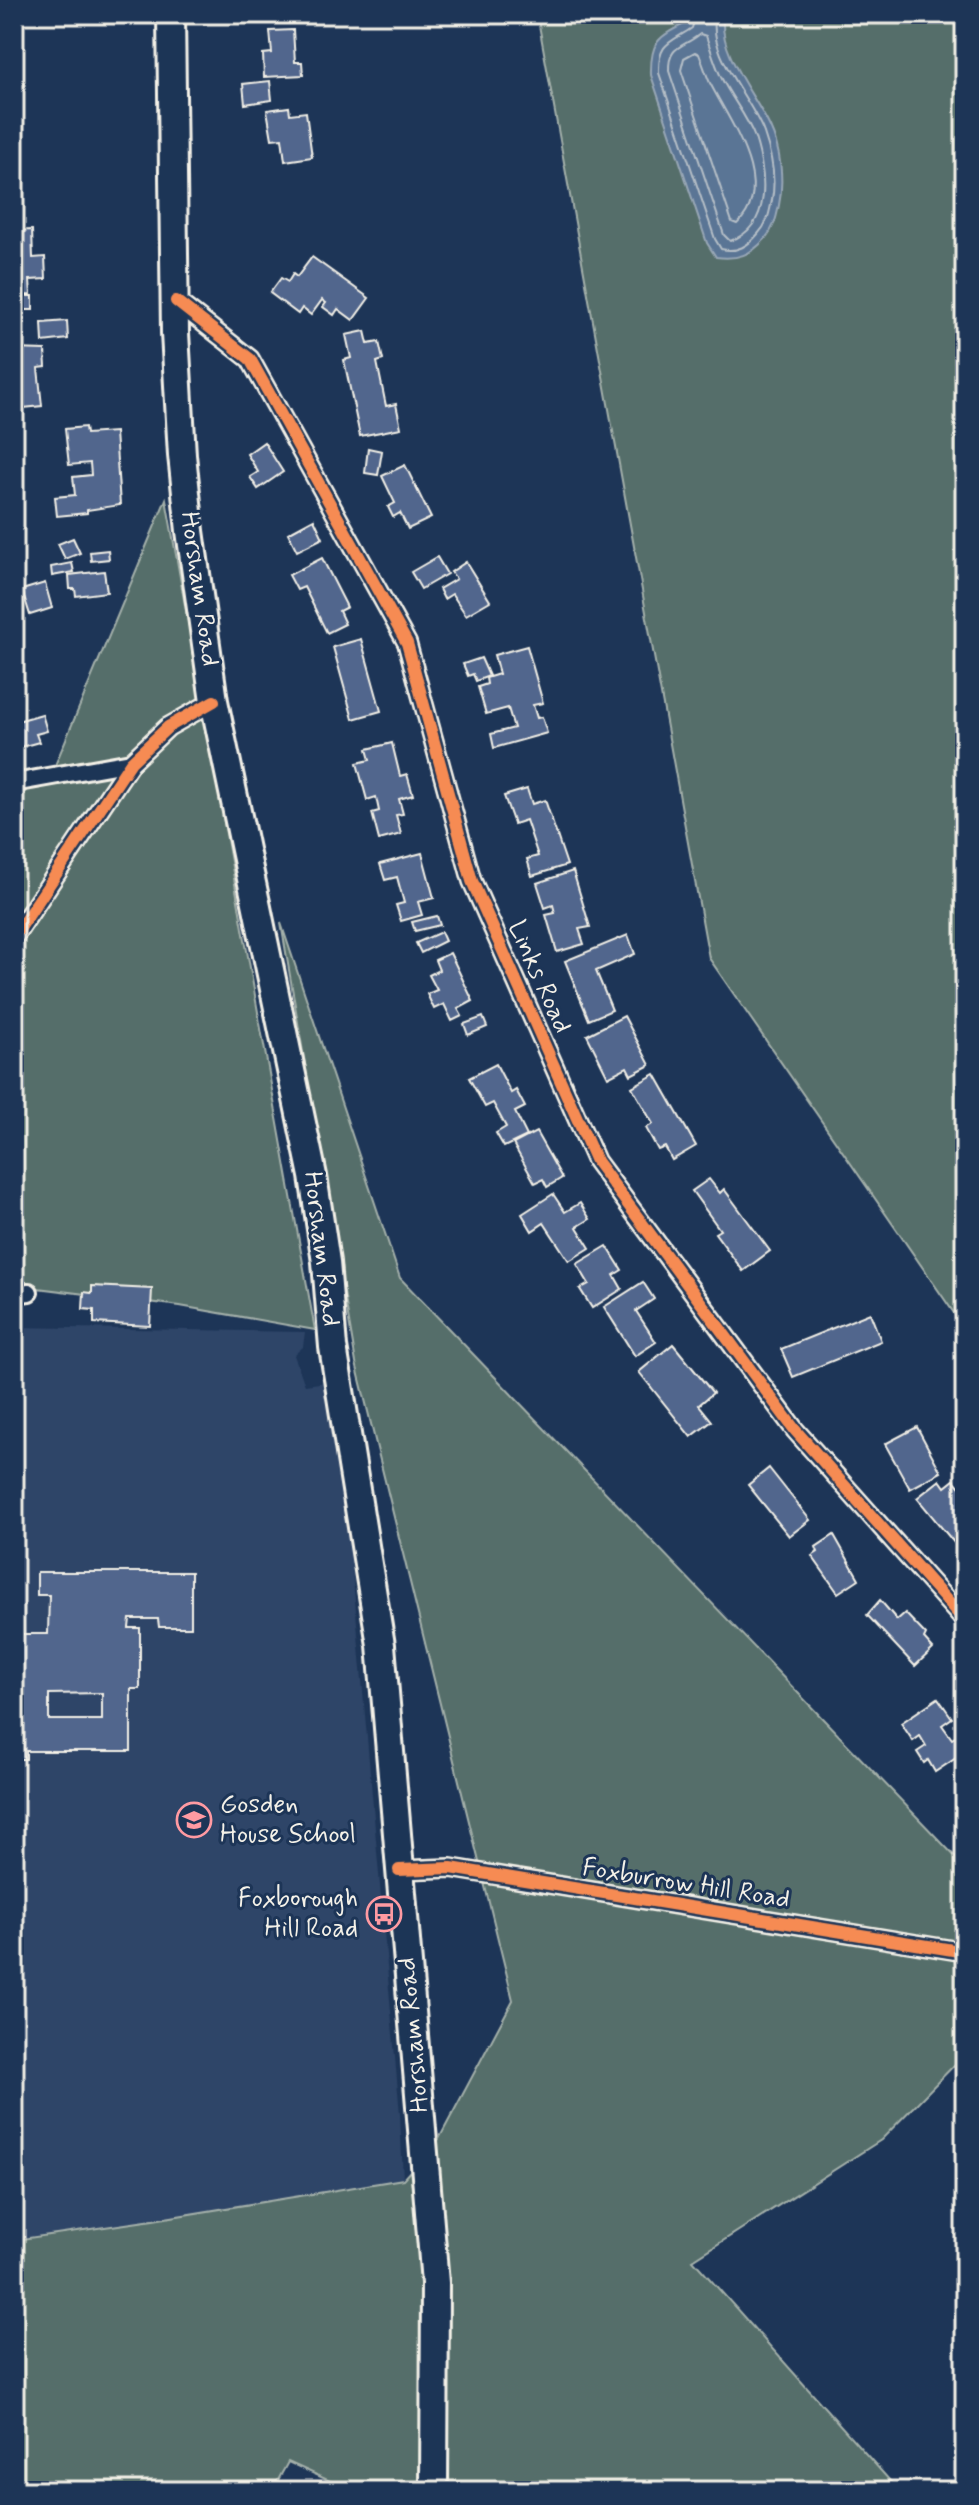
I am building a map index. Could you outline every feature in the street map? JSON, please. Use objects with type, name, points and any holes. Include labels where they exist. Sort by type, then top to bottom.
[{"type":"main road","name":"Horsham Road","points":[[171,14],[182,455],[214,701],[313,1176],[326,1262],[333,1347],[381,1645],[435,2283],[434,2491]]},
{"type":"street","name":"Links Road","points":[[176,301],[250,359],[407,643],[472,881],[596,1161],[795,1430],[965,1621]]},
{"type":"street","points":[[14,937],[131,762],[168,727],[214,701]]},
{"type":"street","points":[[14,783],[131,762]]},
{"type":"street","name":"Foxburrow Hill Road","points":[[399,1870],[451,1868],[965,1952]]},
{"type":"shaded area","name":"Gosden House School","points":[[14,1327],[305,1332],[303,1347],[294,1355],[305,1385],[326,1382],[352,1566],[403,2179],[14,2240]]},
{"type":"green space","points":[[537,14],[965,14],[965,1329],[709,958]]},
{"type":"green space","points":[[166,499],[315,1330],[180,1306],[14,1285],[14,787],[51,775]]},
{"type":"green space","points":[[281,923],[400,1278],[965,1867],[965,2054],[881,2140],[693,2260],[899,2491],[352,2491],[288,2462],[272,2491],[14,2491],[14,2240],[403,2179],[439,2139],[513,2000],[356,1363]]},
{"type":"water","points":[[689,14],[724,14],[723,28],[731,57],[770,127],[779,155],[781,186],[774,224],[760,244],[749,253],[737,257],[716,257],[707,243],[651,75],[654,48],[662,37],[686,23]]},
{"type":"building","points":[[293,30],[295,62],[302,62],[303,75],[264,77],[263,54],[272,53],[270,31]]},
{"type":"building","points":[[270,81],[272,100],[245,104],[243,84]]},
{"type":"building","points":[[289,107],[290,114],[306,112],[312,157],[285,161],[282,138],[272,139],[267,110]]},
{"type":"building","points":[[32,230],[33,258],[45,257],[46,279],[30,280],[31,295],[14,296],[14,231]]},
{"type":"building","points":[[312,257],[369,298],[353,320],[338,309],[334,315],[323,307],[326,303],[322,300],[311,315],[302,308],[298,314],[270,293],[281,278],[288,282],[293,274],[297,277]]},
{"type":"building","points":[[14,296],[33,296],[33,310],[14,310]]},
{"type":"building","points":[[67,321],[68,339],[43,342],[42,323]]},
{"type":"building","points":[[365,331],[368,344],[379,342],[383,360],[377,362],[386,406],[396,404],[401,428],[360,436],[344,360],[351,358],[346,335]]},
{"type":"building","points":[[14,349],[45,350],[46,367],[38,368],[42,406],[14,409]]},
{"type":"building","points":[[85,427],[86,434],[115,432],[120,505],[57,516],[55,497],[75,495],[73,477],[91,475],[90,463],[69,465],[65,429]]},
{"type":"building","points":[[264,442],[283,472],[258,489],[250,477],[258,472],[247,454]]},
{"type":"building","points":[[368,448],[382,451],[378,475],[365,473]]},
{"type":"building","points":[[405,465],[431,518],[408,529],[400,513],[393,517],[388,507],[395,503],[382,476]]},
{"type":"building","points":[[314,519],[323,538],[297,551],[288,533]]},
{"type":"building","points":[[73,538],[80,553],[65,559],[58,544]]},
{"type":"building","points":[[108,550],[109,559],[91,561],[90,552]]},
{"type":"building","points":[[437,557],[447,574],[421,589],[411,572]]},
{"type":"building","points":[[322,558],[347,607],[339,611],[345,624],[327,633],[304,587],[297,590],[289,575]]},
{"type":"building","points":[[466,562],[490,601],[466,615],[452,594],[444,599],[439,589],[456,579],[451,572]]},
{"type":"building","points":[[72,563],[74,572],[52,576],[51,567]]},
{"type":"building","points":[[104,571],[107,592],[76,596],[75,589],[70,589],[69,575]]},
{"type":"building","points":[[45,583],[52,608],[30,615],[22,590]]},
{"type":"building","points":[[361,639],[381,711],[353,719],[333,647]]},
{"type":"building","points":[[527,646],[543,703],[533,705],[537,718],[542,717],[547,733],[494,748],[491,734],[514,728],[508,708],[486,714],[478,687],[487,684],[486,678],[499,674],[494,655]]},
{"type":"building","points":[[481,658],[489,676],[476,681],[473,674],[468,676],[463,664]]},
{"type":"building","points":[[42,714],[47,731],[36,734],[39,742],[21,747],[19,739],[14,741],[14,722]]},
{"type":"building","points":[[392,743],[400,776],[407,774],[413,795],[399,799],[403,814],[396,815],[401,834],[379,840],[372,813],[379,811],[376,797],[367,800],[357,763],[370,760],[367,749]]},
{"type":"building","points":[[527,789],[532,804],[545,800],[567,865],[532,876],[527,859],[538,856],[526,820],[514,824],[504,796]]},
{"type":"building","points":[[422,853],[434,898],[418,902],[422,915],[401,921],[396,905],[404,903],[397,877],[385,880],[380,864]]},
{"type":"building","points":[[573,871],[590,927],[579,929],[584,944],[557,952],[546,915],[555,913],[553,905],[545,908],[537,883]]},
{"type":"building","points":[[437,916],[440,925],[415,931],[412,922]]},
{"type":"building","points":[[441,932],[445,941],[421,953],[416,943]]},
{"type":"building","points":[[628,935],[635,954],[596,971],[612,1010],[589,1020],[565,961]]},
{"type":"building","points":[[450,953],[473,1001],[458,1009],[462,1016],[452,1021],[444,1004],[434,1009],[427,994],[437,990],[429,975],[439,970],[435,960]]},
{"type":"building","points":[[624,1016],[650,1065],[631,1075],[627,1067],[608,1077],[587,1035]]},
{"type":"building","points":[[483,1017],[487,1027],[468,1035],[464,1024]]},
{"type":"building","points":[[496,1064],[511,1093],[516,1090],[525,1107],[515,1112],[527,1136],[504,1147],[496,1133],[506,1127],[493,1103],[485,1107],[469,1078]]},
{"type":"building","points":[[655,1074],[696,1146],[672,1160],[665,1147],[658,1150],[646,1128],[653,1124],[632,1087]]},
{"type":"building","points":[[536,1132],[562,1178],[547,1187],[543,1179],[535,1183],[513,1144]]},
{"type":"building","points":[[709,1179],[720,1193],[724,1189],[770,1251],[743,1271],[715,1233],[720,1230],[692,1191]]},
{"type":"building","points":[[553,1194],[565,1212],[580,1203],[590,1219],[577,1227],[590,1248],[569,1261],[544,1223],[532,1231],[522,1214]]},
{"type":"building","points":[[607,1246],[622,1270],[614,1275],[622,1289],[592,1308],[580,1289],[589,1284],[577,1264]]},
{"type":"building","points":[[643,1282],[654,1299],[636,1311],[656,1342],[635,1356],[604,1307]]},
{"type":"building","points":[[92,1286],[152,1289],[150,1326],[94,1323],[94,1310],[83,1309],[84,1292],[92,1293]]},
{"type":"building","points":[[870,1313],[881,1341],[793,1377],[781,1349]]},
{"type":"building","points":[[673,1344],[713,1393],[699,1405],[712,1421],[691,1437],[639,1372]]},
{"type":"building","points":[[917,1427],[941,1472],[910,1489],[885,1444]]},
{"type":"building","points":[[769,1468],[810,1520],[789,1536],[748,1485]]},
{"type":"building","points":[[940,1480],[945,1487],[954,1480],[965,1493],[965,1538],[956,1545],[917,1498]]},
{"type":"building","points":[[834,1535],[859,1579],[838,1593],[812,1556],[818,1552],[816,1547]]},
{"type":"building","points":[[37,1572],[191,1572],[191,1627],[159,1627],[158,1619],[130,1619],[129,1628],[140,1628],[140,1689],[131,1689],[131,1751],[26,1751],[26,1759],[14,1759],[14,1644],[17,1644],[17,1634],[48,1634],[49,1595],[37,1595]],"holes":[[[102,1693],[102,1720],[49,1720],[49,1694]]]},
{"type":"building","points":[[880,1600],[897,1620],[905,1613],[926,1635],[924,1639],[933,1649],[915,1666],[867,1615]]},
{"type":"building","points":[[938,1698],[952,1718],[942,1725],[952,1739],[965,1731],[965,1752],[935,1772],[928,1760],[924,1763],[917,1752],[926,1746],[920,1736],[913,1741],[901,1723]]},
{"type":"cycle path","points":[[176,301],[250,359],[407,643],[472,881],[596,1161],[795,1430],[965,1621]]},
{"type":"cycle path","points":[[14,937],[131,762],[168,727],[214,701]]},
{"type":"cycle path","points":[[399,1870],[451,1868],[965,1952]]},
{"type":"place","name":"Gosden House School","points":[[194,1820]]},
{"type":"place","name":"Foxborough Hill Road","points":[[384,1914]]}]
